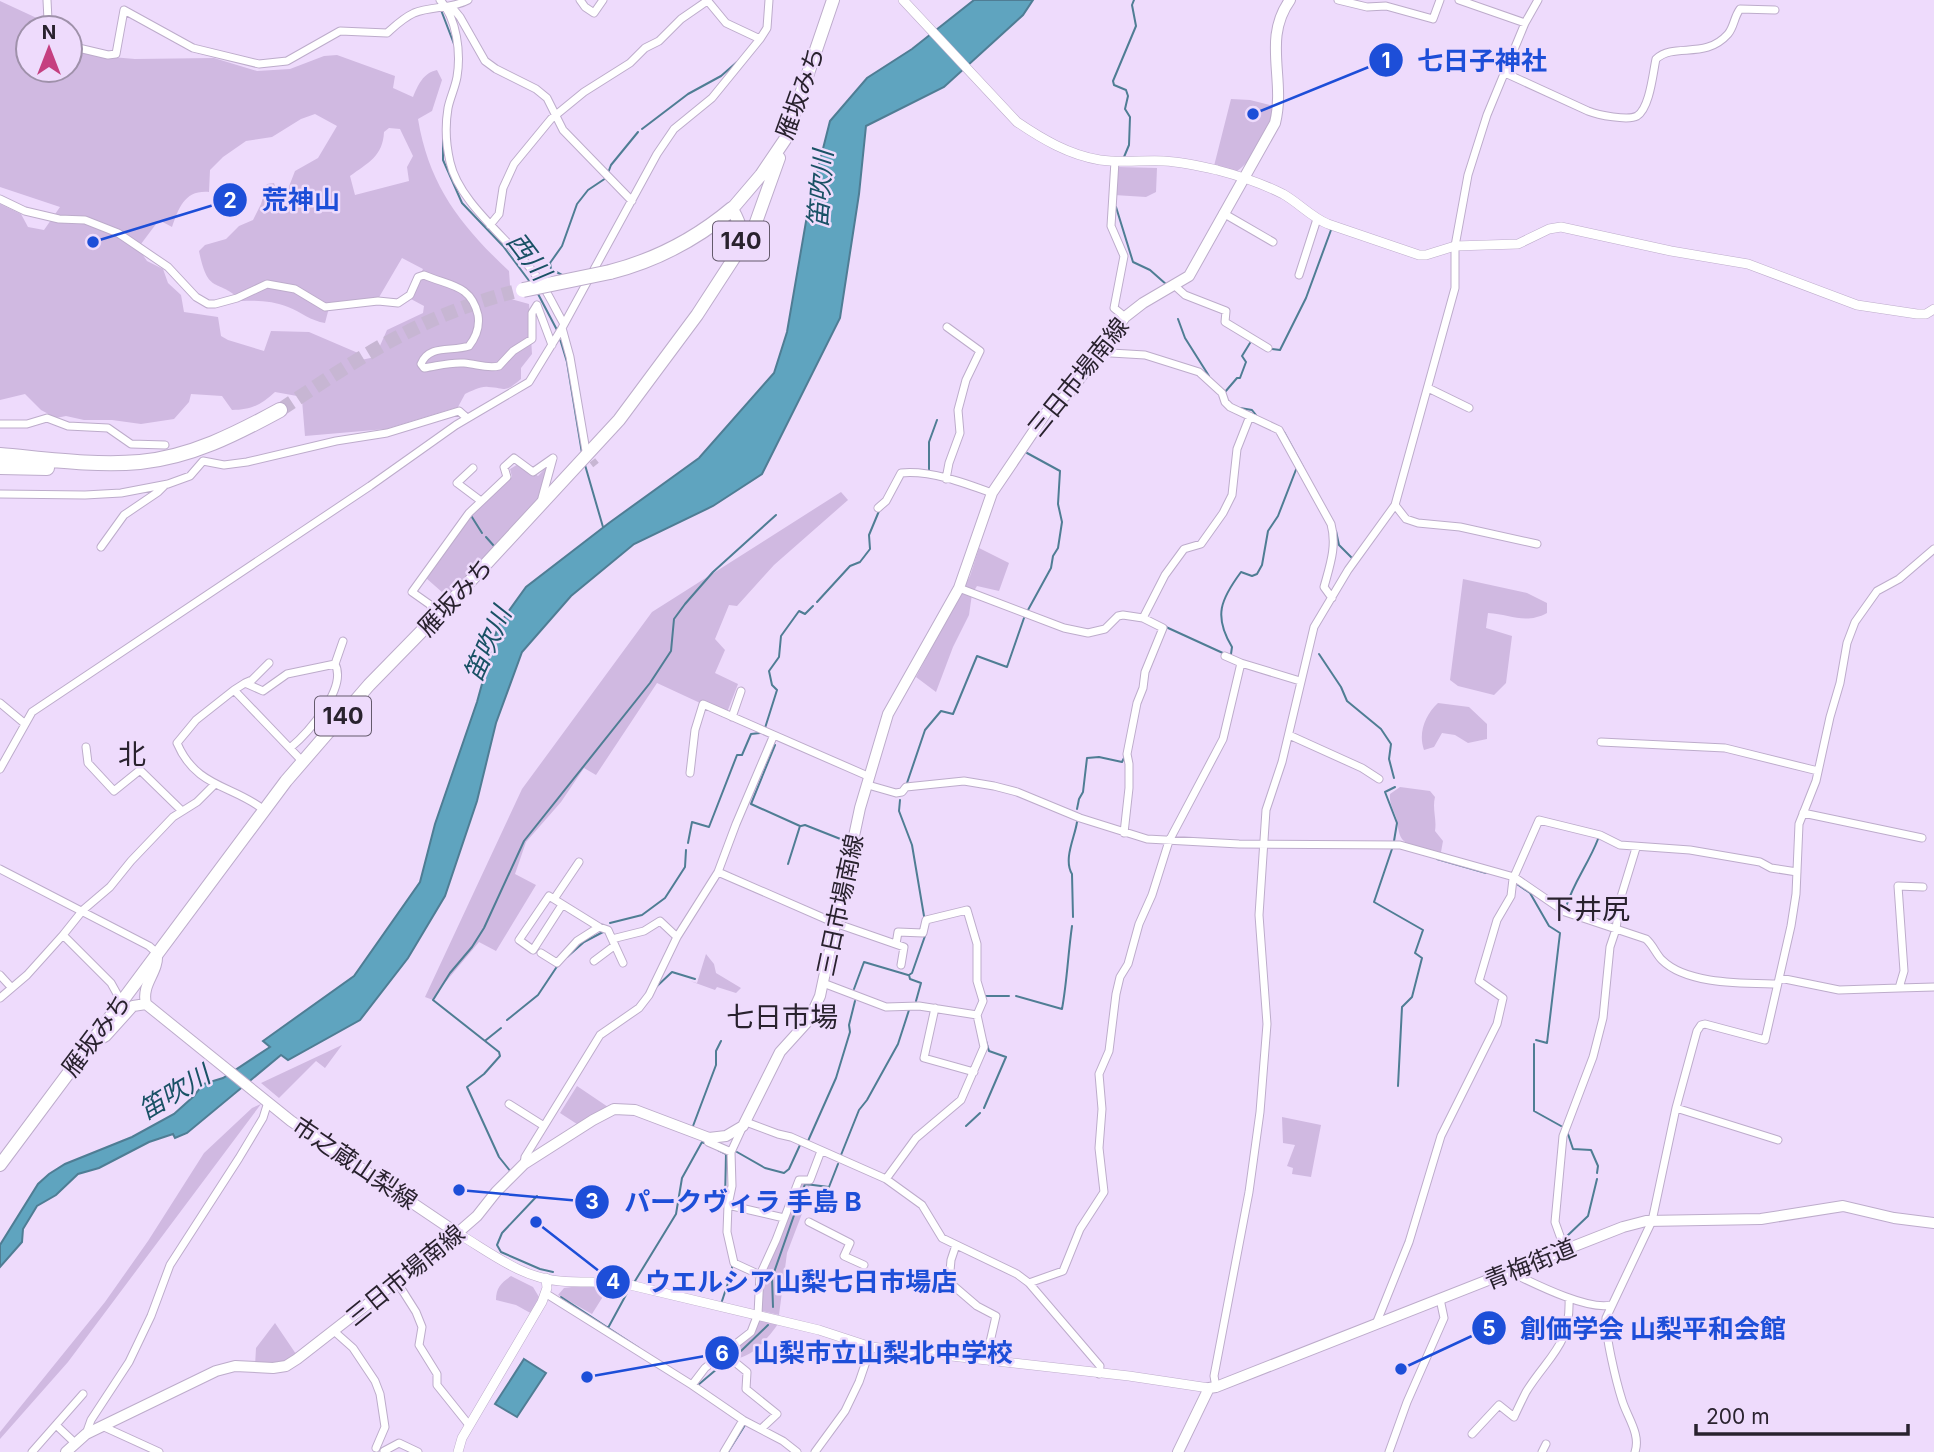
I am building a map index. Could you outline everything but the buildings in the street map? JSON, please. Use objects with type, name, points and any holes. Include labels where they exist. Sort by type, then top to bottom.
[{"type":"highway","name":"雁坂みち","points":[[0,1165],[264,810],[303,762],[369,685],[438,616],[618,420],[663,362],[746,244],[755,225],[834,0]]},
{"type":"highway","name":"雁坂みち","points":[[732,209],[761,175],[786,138]]},
{"type":"highway","name":"140","points":[[513,292],[633,266],[676,248],[732,209],[741,228],[742,238],[736,255]]},
{"type":"highway","points":[[0,467],[82,468],[142,462],[215,443],[280,410]]},
{"type":"highway","points":[[0,453],[110,463],[142,462]]},
{"type":"main road","name":"三日市場南線","points":[[745,1124],[780,1052],[814,1012],[869,781],[888,714],[959,588],[992,493],[1048,410],[1070,392],[1125,317],[1189,276],[1275,123],[1279,107],[1275,36],[1277,21],[1290,0]]},
{"type":"main road","points":[[87,1047],[106,1036],[133,1006],[149,1006],[145,989],[157,965],[157,953]]},
{"type":"main road","name":"市之蔵山梨線","points":[[149,1006],[291,1121],[457,1233]]},
{"type":"main road","name":"三日市場南線","points":[[66,1452],[86,1433],[216,1371],[235,1366],[286,1366],[335,1332],[457,1233],[477,1216],[524,1164],[593,1120],[620,1108],[635,1110],[709,1138]]},
{"type":"main road","points":[[709,1138],[726,1136],[745,1124]]},
{"type":"main road","name":"青梅街道","points":[[1212,1387],[1623,1227],[1652,1221],[1761,1219],[1843,1206],[1895,1218],[1934,1223]]},
{"type":"main road","points":[[1178,1452],[1212,1387]]},
{"type":"street","points":[[426,0],[429,10]]},
{"type":"street","points":[[84,49],[108,55],[116,54],[124,10],[193,48],[259,64],[274,64],[287,61],[340,31],[387,33],[415,12],[468,0]]},
{"type":"street","points":[[580,0],[594,13],[603,0]]},
{"type":"street","points":[[490,225],[499,214],[503,188],[514,164],[556,115],[584,92],[629,63],[645,48],[659,41],[681,19],[707,0],[726,23],[760,38]]},
{"type":"street","points":[[0,769],[32,712],[467,418],[529,382],[563,326],[657,154],[674,129],[712,98],[767,28],[769,0]]},
{"type":"street","points":[[903,0],[1017,122],[1038,137],[1089,158],[1192,164],[1242,178],[1284,195],[1317,219],[1419,255],[1455,246],[1518,244],[1549,229],[1562,227],[1671,251],[1748,264],[1857,305],[1917,314],[1926,314],[1934,309]]},
{"type":"street","points":[[1338,0],[1367,7],[1386,6],[1433,19],[1440,0]]},
{"type":"street","points":[[1459,0],[1525,23]]},
{"type":"street","points":[[457,1233],[518,1270],[546,1278],[626,1284],[758,1314],[871,1347],[1212,1387],[1253,1166],[1265,1062],[1267,1009],[1259,915],[1266,810],[1289,735],[1314,627],[1348,570],[1395,505],[1455,288],[1455,246],[1468,175],[1487,114],[1525,23],[1538,0]]},
{"type":"street","points":[[446,4],[460,17],[485,61],[547,97],[563,130],[632,201]]},
{"type":"street","points":[[446,4],[458,47],[457,79],[447,128],[451,167],[464,193],[536,275],[563,326],[584,454]]},
{"type":"street","points":[[1505,73],[1601,116],[1638,116],[1650,93],[1656,58],[1668,51],[1704,50],[1726,37],[1740,9],[1775,10]]},
{"type":"street","points":[[1115,161],[1111,226],[1124,256],[1114,308],[1125,317]]},
{"type":"street","points":[[0,198],[34,214],[85,220],[118,233],[169,267],[196,298],[208,303],[215,304],[236,298],[267,284],[295,289],[325,307],[378,301],[398,303],[410,295],[418,277],[424,275],[463,289],[473,297],[476,306],[479,320],[476,335],[469,346],[430,352],[422,360],[424,368],[448,362],[483,367],[499,366],[513,351],[532,339],[532,313],[537,305],[552,345]]},
{"type":"street","points":[[1223,214],[1273,242]]},
{"type":"street","points":[[1299,275],[1317,219]]},
{"type":"street","points":[[1175,286],[1185,295],[1226,311],[1225,322],[1268,348]]},
{"type":"street","points":[[946,479],[960,433],[958,410],[966,380],[980,351],[947,327]]},
{"type":"street","points":[[1103,349],[1111,353],[1145,355],[1199,372],[1222,393],[1230,407],[1279,430],[1331,524],[1335,539],[1324,587],[1332,598]]},
{"type":"street","points":[[1428,388],[1469,408]]},
{"type":"street","points":[[0,495],[103,495],[165,484],[190,476],[203,461],[225,465],[247,462],[336,441],[387,433],[460,411],[467,418]]},
{"type":"street","points":[[1143,618],[1165,575],[1184,549],[1201,544],[1223,513],[1232,495],[1237,449],[1250,416]]},
{"type":"street","points":[[0,425],[27,424],[47,418],[68,426],[108,428],[131,444],[165,445]]},
{"type":"street","points":[[438,616],[429,604],[412,592],[469,513],[507,477],[504,467],[514,458],[533,472],[553,458],[542,500],[546,500]]},
{"type":"street","points":[[473,468],[457,483],[481,501]]},
{"type":"street","points":[[878,508],[886,501],[901,473],[946,479],[992,493]]},
{"type":"street","points":[[101,547],[124,515],[154,496],[165,484]]},
{"type":"street","points":[[1395,505],[1406,519],[1418,523],[1460,527],[1537,544]]},
{"type":"street","points":[[1635,1452],[1637,1437],[1622,1400],[1605,1331],[1606,1318],[1652,1221],[1676,1108],[1697,1031],[1705,1024],[1765,1040],[1794,905],[1799,824],[1818,771],[1847,643],[1855,622],[1877,591],[1899,579],[1934,549]]},
{"type":"street","points":[[959,588],[1064,628],[1088,633],[1105,629],[1118,616],[1123,615],[1143,618],[1163,628],[1145,672],[1127,754],[1129,788],[1124,833]]},
{"type":"street","points":[[290,748],[306,735],[338,684],[335,664],[343,641]]},
{"type":"street","points":[[1225,656],[1300,681]]},
{"type":"street","points":[[264,810],[204,778],[181,752],[177,743],[196,720],[234,690],[252,680],[269,663]]},
{"type":"street","points":[[1029,1283],[1063,1271],[1080,1229],[1104,1192],[1100,1148],[1102,1109],[1099,1074],[1109,1051],[1115,994],[1120,977],[1128,964],[1139,924],[1152,895],[1169,841],[1223,738],[1241,663]]},
{"type":"street","points":[[245,683],[262,691],[287,674],[335,664]]},
{"type":"street","points":[[234,690],[303,762]]},
{"type":"street","points":[[732,717],[741,691]]},
{"type":"street","points":[[0,703],[24,723]]},
{"type":"street","points":[[691,773],[695,730],[703,704],[896,793],[902,792],[906,787],[964,781],[994,786],[1147,839],[1263,844],[1400,845],[1513,882],[1565,912],[1646,939],[1670,966],[1701,978],[1725,982],[1779,981],[1839,990],[1934,987]]},
{"type":"street","points":[[1289,735],[1362,768],[1379,779]]},
{"type":"street","points":[[524,1164],[525,1157],[600,1034],[639,1008],[649,995],[677,937],[718,872],[773,737]]},
{"type":"street","points":[[1601,742],[1725,748],[1818,771]]},
{"type":"street","points":[[86,747],[88,763],[114,791],[140,770],[182,811]]},
{"type":"street","points":[[0,998],[27,975],[83,910],[110,887],[131,861],[182,811],[197,802],[214,785]]},
{"type":"street","points":[[1803,813],[1922,838]]},
{"type":"street","points":[[1376,1324],[1409,1242],[1441,1136],[1497,1024],[1503,998],[1479,981],[1497,920],[1511,896],[1513,882],[1539,820],[1600,835],[1620,845],[1690,850],[1760,862],[1797,872]]},
{"type":"street","points":[[1565,1250],[1555,1222],[1563,1136],[1592,1057],[1603,1018],[1610,947],[1616,929],[1620,900],[1636,848]]},
{"type":"street","points":[[554,899],[579,862]]},
{"type":"street","points":[[0,869],[83,910],[157,953]]},
{"type":"street","points":[[718,872],[835,923],[904,947],[901,965]]},
{"type":"street","points":[[1899,988],[1904,971],[1898,886],[1923,887]]},
{"type":"street","points":[[562,905],[533,950],[519,940],[549,896],[608,930],[623,963]]},
{"type":"street","points":[[886,1179],[916,1138],[961,1100],[984,1047],[977,1015],[983,1001],[977,981],[976,944],[967,910],[926,920],[923,933],[898,932],[896,944]]},
{"type":"street","points":[[594,961],[613,942],[644,931],[660,921],[677,937]]},
{"type":"street","points":[[541,953],[557,963],[577,942],[599,927]]},
{"type":"street","points":[[63,935],[111,983],[121,1002]]},
{"type":"street","points":[[0,975],[11,987]]},
{"type":"street","points":[[822,983],[886,1007],[919,1006],[977,1015]]},
{"type":"street","points":[[935,1008],[924,1058],[974,1072]]},
{"type":"street","points":[[86,1433],[91,1420],[129,1362],[151,1316],[170,1265],[239,1158],[268,1102]]},
{"type":"street","points":[[509,1104],[544,1126]]},
{"type":"street","points":[[1676,1108],[1778,1140]]},
{"type":"street","points":[[760,1275],[734,1263],[727,1232],[732,1186],[731,1152],[745,1124],[791,1137],[886,1179],[922,1205],[942,1238],[1017,1274],[1029,1283],[1100,1366],[1099,1374]]},
{"type":"street","points":[[709,1138],[708,1142],[731,1152]]},
{"type":"street","points":[[692,1385],[705,1368],[751,1332],[758,1314],[760,1275],[799,1180],[810,1180],[821,1151]]},
{"type":"street","points":[[728,1205],[784,1218]]},
{"type":"street","points":[[809,1222],[850,1243],[844,1256],[864,1265]]},
{"type":"street","points":[[956,1245],[951,1260],[949,1282],[977,1306],[996,1316],[990,1342],[990,1361]]},
{"type":"street","points":[[1510,1272],[1569,1298],[1603,1307],[1611,1306]]},
{"type":"street","points":[[458,1452],[458,1446],[469,1425],[545,1293],[546,1278]]},
{"type":"street","points":[[397,1282],[422,1327],[419,1345],[438,1374],[437,1385],[469,1425]]},
{"type":"street","points":[[545,1293],[797,1452]]},
{"type":"street","points":[[1472,1434],[1499,1405],[1514,1417],[1527,1391],[1562,1343],[1570,1314],[1569,1298]]},
{"type":"street","points":[[1389,1452],[1406,1402],[1444,1318],[1440,1299]]},
{"type":"street","points":[[335,1332],[353,1348],[375,1381],[380,1394],[385,1427],[380,1450]]},
{"type":"street","points":[[815,1452],[845,1411],[871,1347]]},
{"type":"street","points":[[725,1354],[747,1372],[746,1389],[777,1414],[761,1429]]},
{"type":"street","points":[[32,1452],[83,1394]]},
{"type":"street","points":[[724,1452],[743,1420]]},
{"type":"street","points":[[56,1425],[75,1443]]},
{"type":"street","points":[[102,1426],[159,1452]]},
{"type":"street","points":[[380,1450],[399,1443],[418,1452]]},
{"type":"shaded area","points":[[0,1],[28,14],[14,14],[14,84],[84,84],[84,53],[135,59],[214,58],[257,71],[290,69],[324,56],[337,55],[395,76],[393,88],[413,97],[425,77],[437,70],[442,80],[432,111],[418,119],[430,165],[439,185],[462,221],[509,271],[511,299],[529,304],[532,354],[521,368],[521,379],[508,388],[479,388],[465,394],[458,407],[386,429],[305,436],[302,400],[297,396],[275,392],[255,406],[232,410],[222,396],[191,394],[189,402],[174,419],[141,424],[66,416],[56,418],[41,410],[25,394],[0,400],[0,204],[21,214],[28,227],[44,230],[60,207],[0,187]],"holes":[[[315,114],[337,126],[318,158],[295,171],[288,189],[279,198],[274,183],[267,184],[253,220],[239,226],[226,239],[205,245],[199,251],[206,274],[214,284],[242,301],[277,303],[325,323],[330,304],[378,299],[402,258],[423,269],[409,298],[424,306],[423,313],[387,330],[375,357],[361,360],[358,353],[309,332],[271,331],[264,351],[221,336],[218,317],[184,312],[181,295],[168,283],[163,269],[147,261],[138,248],[159,220],[172,227],[184,201],[194,194],[209,192],[210,170],[246,141],[272,137],[301,119]],[[389,128],[400,129],[413,156],[407,167],[409,181],[355,195],[350,176],[378,153],[384,132]]]},
{"type":"shaded area","points":[[1231,99],[1250,100],[1278,107],[1262,143],[1236,172],[1214,166]]},
{"type":"shaded area","points":[[1118,167],[1157,168],[1156,192],[1146,197],[1114,195]]},
{"type":"shaded area","points":[[520,463],[538,476],[550,463],[539,500],[451,600],[426,578],[469,513],[512,477],[510,469]]},
{"type":"shaded area","points":[[841,492],[848,500],[774,565],[737,606],[729,605],[715,639],[725,650],[715,673],[738,684],[726,715],[657,683],[596,775],[584,768],[561,802],[526,842],[515,874],[536,885],[496,951],[479,942],[433,1000],[425,997],[522,789],[652,612]]},
{"type":"shaded area","points":[[979,548],[1009,563],[999,591],[977,586],[972,594],[969,615],[953,647],[936,692],[916,677],[970,576]]},
{"type":"shaded area","points":[[1463,579],[1527,593],[1547,603],[1547,613],[1532,618],[1488,613],[1486,628],[1512,636],[1506,683],[1494,695],[1458,686],[1450,680]]},
{"type":"shaded area","points":[[1438,703],[1469,707],[1487,724],[1487,739],[1468,743],[1455,735],[1442,733],[1434,747],[1424,750],[1424,725],[1429,713]]},
{"type":"shaded area","points":[[1400,787],[1430,791],[1435,797],[1435,831],[1443,841],[1441,852],[1414,847],[1402,839],[1390,797],[1390,794]]},
{"type":"shaded area","points":[[706,954],[714,964],[716,973],[741,988],[736,993],[717,987],[715,990],[690,981],[697,983]]},
{"type":"shaded area","points":[[342,1045],[325,1068],[316,1061],[279,1098],[261,1083]]},
{"type":"shaded area","points":[[577,1086],[611,1109],[580,1126],[560,1113]]},
{"type":"shaded area","points":[[261,1104],[68,1362],[0,1439],[0,1432],[105,1302],[204,1153],[252,1108]]},
{"type":"shaded area","points":[[1282,1117],[1321,1125],[1311,1177],[1292,1174],[1293,1168],[1287,1166],[1295,1145],[1283,1143]]},
{"type":"shaded area","points":[[799,1180],[810,1180],[808,1198],[787,1253],[779,1315],[758,1310],[760,1275]]},
{"type":"shaded area","points":[[511,1276],[533,1287],[542,1302],[534,1315],[516,1305],[496,1300],[500,1286]]},
{"type":"shaded area","points":[[609,1287],[592,1314],[558,1295],[564,1288]]},
{"type":"shaded area","points":[[761,1319],[778,1324],[759,1346],[741,1358],[734,1359],[725,1354]]},
{"type":"shaded area","points":[[275,1323],[296,1354],[286,1366],[255,1366],[256,1348]]},
{"type":"water","name":"笛吹川","points":[[974,0],[1033,0],[1023,15],[944,87],[866,126],[859,194],[840,318],[762,474],[713,506],[634,544],[571,596],[522,652],[496,723],[477,801],[445,896],[408,958],[360,1020],[288,1060],[281,1055],[187,1133],[175,1138],[173,1134],[149,1142],[99,1168],[78,1174],[56,1195],[37,1206],[23,1229],[22,1242],[0,1267],[0,1245],[38,1184],[49,1174],[65,1164],[132,1137],[174,1114],[203,1084],[223,1078],[270,1047],[263,1041],[354,976],[420,882],[435,824],[477,702],[498,626],[526,587],[699,458],[774,373],[787,332],[809,204],[830,121],[867,78],[912,49]]},
{"type":"water","points":[[524,1359],[546,1373],[517,1417],[495,1404]]},
{"type":"waterway","points":[[1124,157],[1129,145],[1130,117],[1125,109],[1128,96],[1126,90],[1114,85],[1113,81],[1136,26],[1132,5],[1134,0]]},
{"type":"waterway","name":"西川","points":[[441,10],[454,44]]},
{"type":"waterway","points":[[642,129],[688,94],[721,76],[737,62]]},
{"type":"waterway","points":[[608,173],[611,165],[638,132]]},
{"type":"waterway","name":"西川","points":[[443,135],[443,160],[462,203],[503,246],[530,282]]},
{"type":"waterway","points":[[562,275],[551,269],[550,263],[562,246],[577,204],[588,190],[606,178]]},
{"type":"waterway","points":[[1116,207],[1133,262],[1150,270],[1167,285]]},
{"type":"waterway","points":[[1272,349],[1280,350],[1306,298],[1331,230]]},
{"type":"waterway","name":"西川","points":[[537,292],[557,330]]},
{"type":"waterway","points":[[1178,319],[1185,338],[1209,376]]},
{"type":"waterway","name":"西川","points":[[560,339],[567,362],[582,453]]},
{"type":"waterway","points":[[1225,392],[1240,378],[1246,362],[1242,356],[1250,343]]},
{"type":"waterway","points":[[1240,408],[1252,410],[1256,415]]},
{"type":"waterway","points":[[929,471],[929,442],[937,420]]},
{"type":"waterway","points":[[1284,432],[1303,467]]},
{"type":"waterway","points":[[1027,453],[1060,471],[1058,504],[1062,522],[1058,548],[1051,568],[1028,610]]},
{"type":"waterway","name":"西川","points":[[585,465],[603,527]]},
{"type":"waterway","points":[[1231,654],[1232,647],[1221,617],[1224,599],[1241,572],[1252,576],[1257,574],[1262,565],[1268,531],[1278,516],[1297,467]]},
{"type":"waterway","points":[[817,602],[850,566],[860,562],[870,549],[869,535],[879,511]]},
{"type":"waterway","points":[[470,514],[482,533]]},
{"type":"waterway","points":[[511,1172],[499,1157],[467,1087],[484,1074],[500,1056],[499,1052],[433,1000],[484,928],[524,841],[650,683],[671,651],[674,619],[713,572],[776,515]]},
{"type":"waterway","points":[[1336,531],[1339,545],[1352,558]]},
{"type":"waterway","points":[[486,537],[494,546]]},
{"type":"waterway","points":[[765,728],[777,690],[772,685],[769,671],[779,657],[781,636],[799,611],[805,614],[813,606]]},
{"type":"waterway","points":[[907,783],[925,730],[941,711],[953,714],[977,656],[1007,667],[1024,618]]},
{"type":"waterway","points":[[1166,627],[1225,654]]},
{"type":"waterway","points":[[1319,654],[1347,701],[1381,729],[1391,744],[1389,759],[1394,778]]},
{"type":"waterway","points":[[688,843],[692,822],[709,827],[737,755],[742,755],[751,734],[760,733]]},
{"type":"waterway","points":[[775,745],[751,804],[800,826],[788,864]]},
{"type":"waterway","points":[[1077,809],[1083,792],[1087,758],[1099,757],[1122,762],[1125,756]]},
{"type":"waterway","points":[[1394,841],[1397,823],[1385,792],[1395,787]]},
{"type":"waterway","points":[[900,800],[899,811],[912,845],[924,916]]},
{"type":"waterway","points":[[1073,917],[1072,874],[1069,862],[1077,822]]},
{"type":"waterway","points":[[801,826],[805,825],[848,842]]},
{"type":"waterway","points":[[1566,907],[1598,839]]},
{"type":"waterway","points":[[1393,846],[1374,902],[1423,930],[1415,953],[1422,958],[1412,997],[1402,1007],[1398,1086]]},
{"type":"waterway","points":[[610,923],[642,915],[665,898],[685,867],[686,850]]},
{"type":"waterway","points":[[1437,859],[1486,873]]},
{"type":"waterway","points":[[1514,882],[1530,893],[1549,926],[1560,933],[1547,1043],[1536,1040]]},
{"type":"waterway","points":[[1016,996],[1062,1009],[1072,926]]},
{"type":"waterway","points":[[567,957],[584,942],[603,932]]},
{"type":"waterway","points":[[916,1001],[921,983],[910,979],[909,975],[925,936]]},
{"type":"waterway","points":[[854,989],[864,962],[908,975]]},
{"type":"waterway","points":[[507,1020],[538,995],[558,965]]},
{"type":"waterway","points":[[655,988],[672,972],[695,979]]},
{"type":"waterway","points":[[986,996],[1009,996]]},
{"type":"waterway","points":[[808,1141],[836,1078],[850,1032],[849,1025],[855,1001]]},
{"type":"waterway","points":[[841,1155],[859,1110],[898,1044],[909,1010]]},
{"type":"waterway","points":[[486,1040],[501,1028]]},
{"type":"waterway","points":[[693,1126],[716,1065],[716,1051],[721,1041]]},
{"type":"waterway","points":[[984,1108],[1006,1057],[989,1051],[986,1041]]},
{"type":"waterway","points":[[1534,1044],[1534,1111],[1561,1126]]},
{"type":"waterway","points":[[966,1126],[980,1113]]},
{"type":"waterway","points":[[1568,1134],[1573,1149],[1591,1150],[1598,1166],[1597,1173]]},
{"type":"waterway","points":[[635,1281],[676,1214],[682,1178],[702,1142],[704,1143]]},
{"type":"waterway","points":[[737,1152],[765,1168],[784,1173],[789,1169],[800,1145]]},
{"type":"waterway","points":[[718,1150],[726,1154],[725,1200]]},
{"type":"waterway","points":[[773,1307],[772,1278],[805,1184],[829,1187],[838,1164]]},
{"type":"waterway","points":[[1566,1237],[1588,1216],[1597,1179]]},
{"type":"waterway","points":[[537,1196],[502,1233],[497,1245],[501,1252],[553,1272]]},
{"type":"waterway","points":[[1557,1240],[1557,1249]]},
{"type":"waterway","points":[[722,1301],[732,1264]]},
{"type":"waterway","points":[[608,1328],[627,1293]]},
{"type":"waterway","points":[[561,1297],[639,1348]]},
{"type":"waterway","points":[[741,1351],[768,1325]]},
{"type":"waterway","points":[[698,1385],[724,1363]]},
{"type":"waterway","points":[[728,1452],[745,1425]]},
{"type":"tunnel","points":[[280,410],[391,340],[448,313],[513,292]]},
{"type":"tunnel","points":[[586,452],[596,465]]},
{"type":"place","name":"七日子神社","points":[[1253,114]]},
{"type":"place","name":"荒神山","points":[[93,242]]},
{"type":"place","name":"パークヴィラ 手島 B","points":[[459,1190]]},
{"type":"place","name":"ウエルシア山梨七日市場店","points":[[536,1222]]},
{"type":"place","name":"創価学会 山梨平和会館","points":[[1401,1369]]},
{"type":"place","name":"山梨市立山梨北中学校","points":[[587,1377]]},
{"type":"district","name":"北","points":[[132,754]]},
{"type":"district","name":"下井尻","points":[[1588,909]]},
{"type":"district","name":"七日市場","points":[[782,1017]]}]
